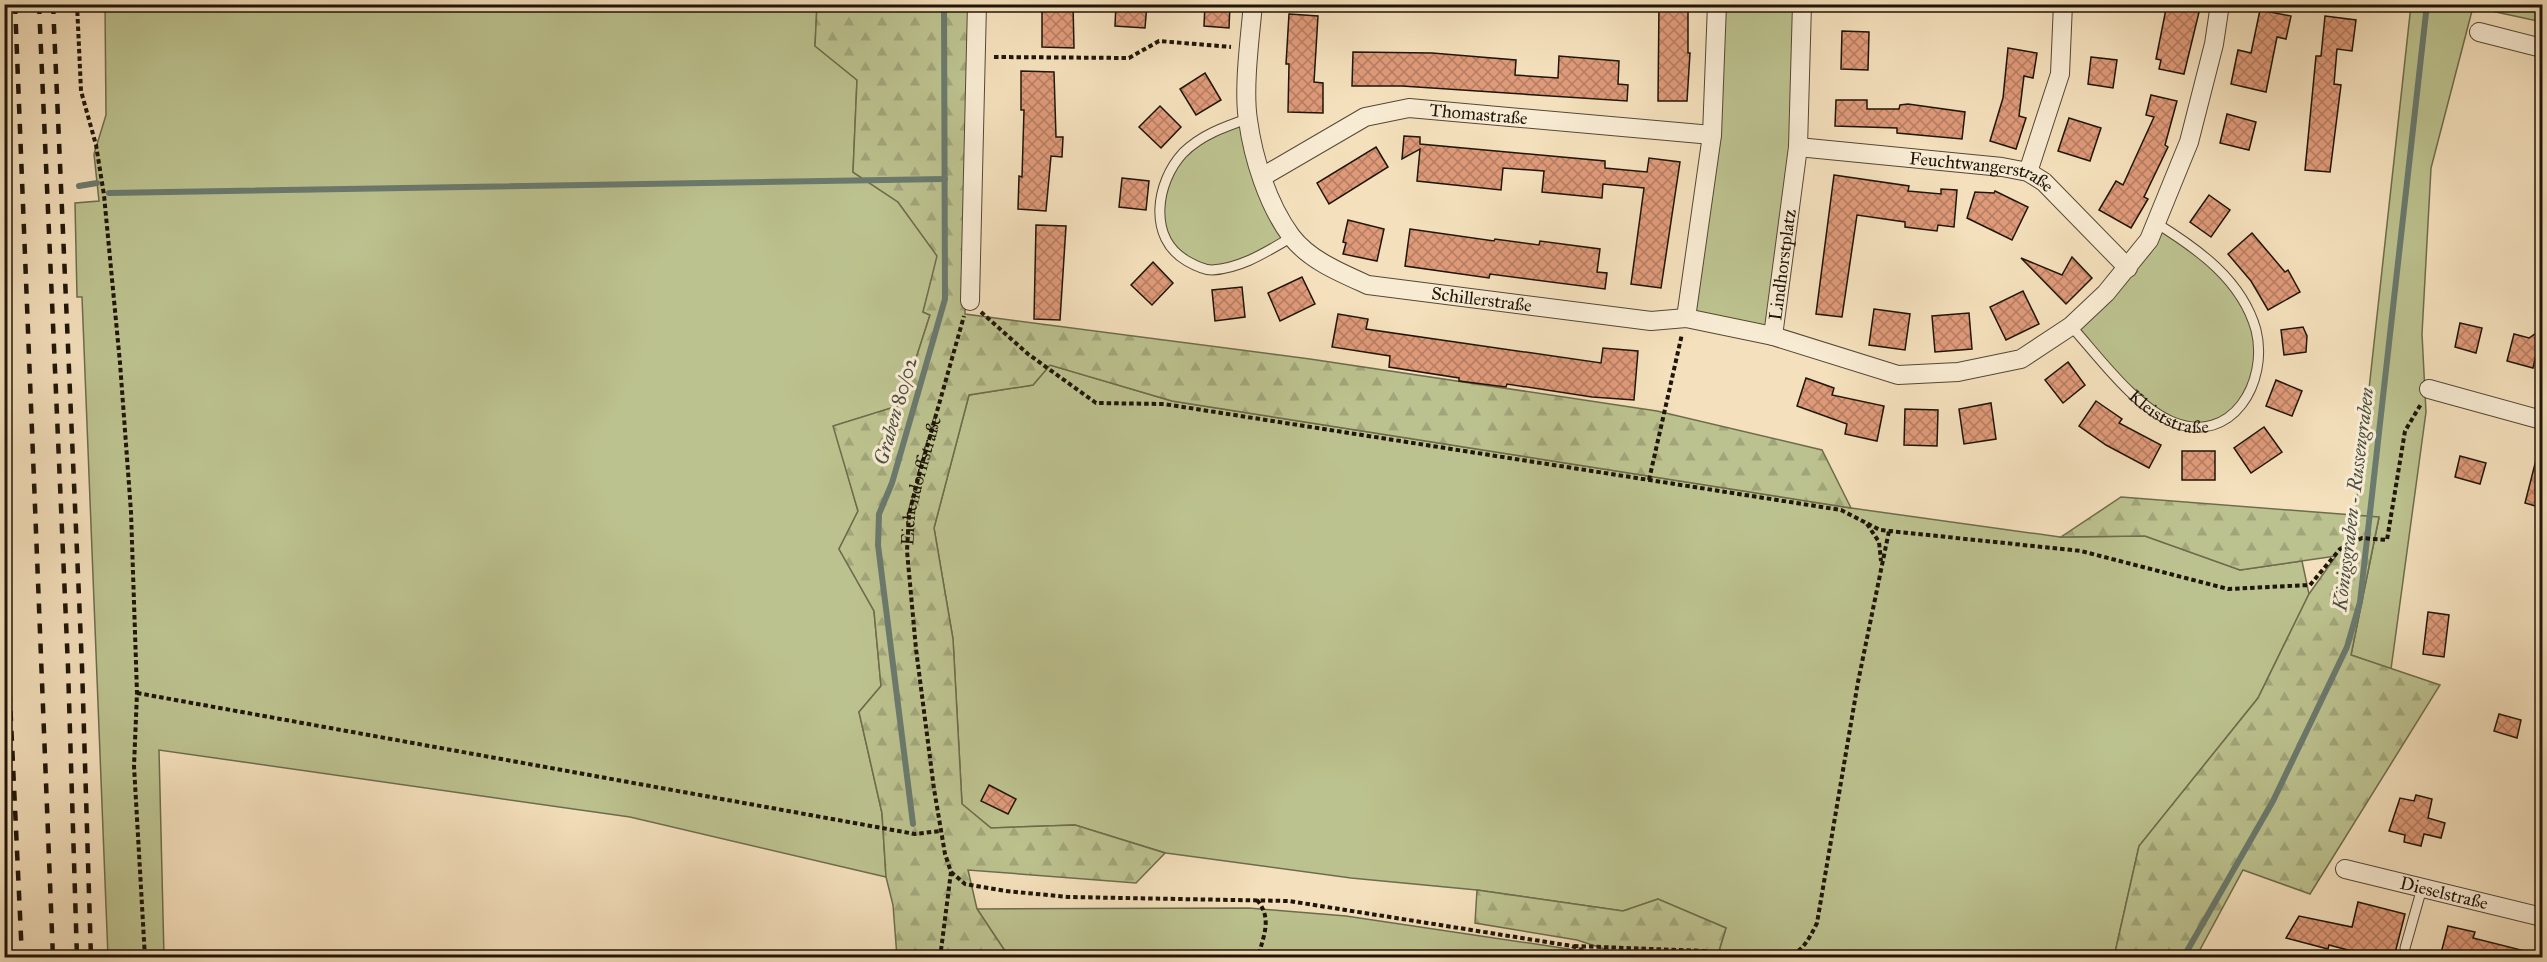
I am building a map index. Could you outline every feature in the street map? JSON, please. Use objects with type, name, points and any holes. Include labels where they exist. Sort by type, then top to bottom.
[{"type":"street","points":[[970,301],[977,4]]},
{"type":"street","name":"Schillerstraße","points":[[1252,4],[1247,119],[1262,177],[1271,200],[1292,237],[1326,266],[1368,285],[1651,321],[1686,318]]},
{"type":"street","points":[[1686,318],[1712,135],[1717,4]]},
{"type":"street","name":"Lindhorstplatz","points":[[1686,318],[1773,336],[1798,147],[1802,4]]},
{"type":"street","points":[[2028,172],[2060,74],[2063,4]]},
{"type":"street","points":[[1773,336],[1898,375],[1958,372],[2021,359],[2071,326],[2128,268],[2149,240],[2189,142],[2214,44],[2220,4]]},
{"type":"street","points":[[2479,32],[2542,48]]},
{"type":"street","name":"Thomastraße","points":[[1262,177],[1365,117],[1408,108],[1712,135]]},
{"type":"street","name":"Feuchtwangerstraße","points":[[1798,147],[2002,167],[2028,172],[2044,182],[2128,268]]},
{"type":"street","points":[[2429,389],[2542,420]]},
{"type":"street","name":"Dieselstraße","points":[[2345,869],[2542,917]]},
{"type":"lane","points":[[1247,119],[1218,129],[1193,144],[1172,168],[1159,198],[1161,224],[1169,245],[1182,258],[1209,270],[1234,267],[1292,237]]},
{"type":"lane","name":"Kleiststraße","points":[[2071,326],[2123,384],[2149,406],[2174,422],[2195,426],[2213,424],[2236,413],[2255,386],[2259,358],[2255,329],[2228,280],[2201,251],[2156,223]]},
{"type":"lane","points":[[2405,948],[2421,888]]},
{"type":"path","points":[[77,4],[81,91],[96,145],[106,210],[131,512],[137,693],[134,766],[145,957]]},
{"type":"path","points":[[976,56],[1129,58],[1159,41],[1250,49]]},
{"type":"path","points":[[970,301],[1028,354],[1096,404],[1164,404],[1841,510],[1880,530],[2081,551],[2228,590],[2310,585],[2340,549],[2362,538],[2387,540],[2405,431],[2429,389]]},
{"type":"path","name":"Eichendorffstraße","points":[[940,957],[951,872],[940,831],[916,649],[907,550],[909,514],[923,457],[957,334],[970,301]]},
{"type":"path","points":[[1648,480],[1686,318]]},
{"type":"path","points":[[1866,523],[1879,542],[1881,571]]},
{"type":"path","points":[[1785,957],[1794,955],[1808,943],[1817,923],[1858,682],[1889,531]]},
{"type":"path","points":[[137,693],[915,834],[940,831]]},
{"type":"path","points":[[951,872],[965,884],[1068,897],[1289,901],[1568,945],[1704,951],[1738,957]]},
{"type":"path","points":[[1257,900],[1265,910],[1267,921],[1258,957]]},
{"type":"path","points":[[1568,945],[1602,957]]},
{"type":"green space","points":[[105,5],[817,5],[815,46],[857,80],[853,172],[898,202],[938,256],[923,312],[930,315],[901,405],[834,426],[858,511],[839,549],[874,611],[881,686],[859,712],[882,813],[886,877],[630,817],[159,750],[164,957],[108,957],[82,297],[77,297],[75,203],[99,201],[94,154],[106,115]]},
{"type":"green space","points":[[817,5],[972,5],[967,107],[965,314],[1310,359],[1657,411],[1822,450],[1851,508],[1172,401],[1050,365],[1033,385],[969,395],[934,528],[953,639],[962,804],[991,828],[1075,825],[1165,853],[1136,883],[968,870],[977,909],[1009,957],[897,957],[893,905],[886,877],[882,813],[859,712],[881,686],[874,611],[839,549],[858,511],[833,426],[901,405],[930,315],[923,312],[937,256],[898,202],[853,172],[857,80],[815,46]]},
{"type":"green space","points":[[1720,5],[1800,5],[1797,142],[1771,334],[1688,316]]},
{"type":"green space","points":[[2411,5],[2542,5],[2542,22],[2473,7],[2431,168],[2422,334],[2426,412],[2391,669],[2351,655],[2379,518],[2355,517]]},
{"type":"green space","points":[[1245,122],[1289,236],[1256,256],[1210,268],[1197,265],[1171,244],[1163,224],[1161,199],[1173,171],[1194,145]]},
{"type":"green space","points":[[2158,225],[2191,244],[2216,268],[2251,321],[2257,346],[2255,375],[2243,402],[2233,412],[2220,419],[2193,424],[2174,420],[2160,413],[2120,378],[2075,325]]},
{"type":"green space","points":[[1050,365],[1172,401],[1851,508],[2060,537],[2145,536],[2240,570],[2302,561],[2309,594],[2258,698],[2139,846],[2114,957],[1717,958],[1726,928],[1658,899],[1623,911],[1477,890],[1351,878],[1166,853],[1075,825],[991,828],[962,804],[953,639],[934,528],[969,395],[1033,385]]},
{"type":"green space","points":[[2121,497],[2379,517],[2351,655],[2440,685],[2310,894],[2243,870],[2196,957],[2114,957],[2139,846],[2258,698],[2309,594],[2336,556],[2240,570],[2145,536],[2061,537]]},
{"type":"green space","points":[[1477,890],[1623,911],[1658,899],[1726,928],[1717,957],[1629,957],[1577,940],[1475,923]]},
{"type":"green space","points":[[4,904],[6,907],[8,957],[5,957]]},
{"type":"green space","points":[[1249,908],[1346,916],[1569,949],[1585,957],[1009,957],[977,909]]},
{"type":"building","points":[[1042,4],[1073,4],[1074,48],[1042,47]]},
{"type":"building","points":[[1116,4],[1147,4],[1145,28],[1115,26]]},
{"type":"building","points":[[1205,4],[1230,4],[1229,28],[1204,26]]},
{"type":"building","points":[[1659,4],[1688,4],[1688,53],[1690,53],[1687,101],[1658,101]]},
{"type":"building","points":[[2167,4],[2201,4],[2184,74],[2159,69],[2161,60],[2156,59]]},
{"type":"building","points":[[2260,10],[2291,16],[2286,39],[2277,37],[2266,92],[2231,84],[2238,50],[2251,53]]},
{"type":"building","points":[[1289,14],[1318,16],[1314,82],[1323,83],[1323,113],[1288,112],[1289,64],[1286,64]]},
{"type":"building","points":[[2325,16],[2356,20],[2352,51],[2337,49],[2334,84],[2341,85],[2330,172],[2305,170],[2316,56],[2321,56]]},
{"type":"building","points":[[1842,31],[1869,32],[1868,70],[1841,69]]},
{"type":"building","points":[[2008,48],[2037,53],[2033,78],[2024,76],[2019,116],[2026,118],[2016,149],[1990,141],[2003,98]]},
{"type":"building","points":[[1353,52],[1432,53],[1516,60],[1515,75],[1558,78],[1559,56],[1619,61],[1618,84],[1628,85],[1627,101],[1402,86],[1352,86]]},
{"type":"building","points":[[2091,57],[2117,60],[2113,88],[2088,84]]},
{"type":"building","points":[[1021,71],[1054,72],[1056,137],[1063,137],[1062,157],[1051,156],[1046,211],[1018,209],[1019,176],[1022,177],[1024,110],[1021,110]]},
{"type":"building","points":[[1205,73],[1221,100],[1196,115],[1180,89]]},
{"type":"building","points":[[2151,95],[2177,101],[2165,145],[2168,147],[2144,197],[2148,199],[2131,228],[2099,210],[2116,181],[2123,185],[2154,117],[2146,115]]},
{"type":"building","points":[[1836,100],[1867,100],[1867,109],[1899,109],[1900,105],[1908,104],[1965,112],[1962,139],[1897,133],[1897,128],[1835,126]]},
{"type":"building","points":[[1160,106],[1181,127],[1161,148],[1139,127]]},
{"type":"building","points":[[2227,114],[2256,122],[2249,150],[2220,143]]},
{"type":"building","points":[[2069,118],[2101,128],[2090,161],[2058,151]]},
{"type":"building","points":[[1404,136],[1420,137],[1420,144],[1605,161],[1605,168],[1647,172],[1649,158],[1680,162],[1661,288],[1631,284],[1644,188],[1603,184],[1602,198],[1542,192],[1544,171],[1503,168],[1501,190],[1417,181],[1420,149],[1402,159]]},
{"type":"building","points":[[1376,147],[1388,167],[1329,204],[1317,183]]},
{"type":"building","points":[[1834,175],[1909,186],[1908,191],[1941,194],[1941,189],[1957,190],[1954,227],[1938,225],[1937,231],[1905,227],[1905,222],[1857,215],[1842,317],[1816,314]]},
{"type":"building","points":[[1122,178],[1149,181],[1146,210],[1119,207]]},
{"type":"building","points":[[1995,191],[2028,207],[2012,240],[1967,218],[1975,192],[1994,193]]},
{"type":"building","points":[[2209,195],[2230,210],[2211,237],[2190,222]]},
{"type":"building","points":[[1348,220],[1384,229],[1377,261],[1343,254]]},
{"type":"building","points":[[1036,225],[1066,226],[1060,320],[1034,319]]},
{"type":"building","points":[[1410,229],[1494,241],[1495,239],[1539,245],[1540,241],[1600,249],[1597,272],[1607,273],[1605,289],[1490,274],[1489,278],[1405,266]]},
{"type":"building","points":[[2252,233],[2285,272],[2288,270],[2300,292],[2268,310],[2251,281],[2228,254]]},
{"type":"building","points":[[2072,257],[2092,278],[2066,304],[2021,258],[2062,275]]},
{"type":"building","points":[[1153,262],[1173,283],[1152,305],[1131,285]]},
{"type":"building","points":[[1302,277],[1315,304],[1280,321],[1268,293]]},
{"type":"building","points":[[1242,287],[1245,317],[1215,321],[1212,290]]},
{"type":"building","points":[[2023,291],[2039,324],[2006,340],[1990,307]]},
{"type":"building","points":[[1874,309],[1910,314],[1905,350],[1869,345]]},
{"type":"building","points":[[1969,313],[1972,349],[1935,352],[1932,316]]},
{"type":"building","points":[[1338,314],[1368,319],[1366,329],[1601,363],[1603,348],[1638,351],[1634,400],[1592,397],[1507,384],[1506,387],[1459,381],[1459,378],[1389,367],[1390,356],[1332,347]]},
{"type":"building","points":[[2460,323],[2482,328],[2476,353],[2455,347]]},
{"type":"building","points":[[2303,327],[2307,336],[2306,352],[2284,355],[2281,330]]},
{"type":"building","points":[[2542,329],[2533,368],[2507,361],[2514,334],[2529,338]]},
{"type":"building","points":[[2068,362],[2085,385],[2063,403],[2045,380]]},
{"type":"building","points":[[1806,378],[1834,388],[1832,395],[1884,406],[1877,441],[1845,434],[1847,424],[1797,406]]},
{"type":"building","points":[[2276,380],[2302,391],[2292,416],[2266,406]]},
{"type":"building","points":[[2096,401],[2122,419],[2119,423],[2161,445],[2149,468],[2106,445],[2079,426]]},
{"type":"building","points":[[1991,403],[1996,439],[1964,444],[1959,409]]},
{"type":"building","points":[[1905,409],[1938,410],[1937,446],[1904,445]]},
{"type":"building","points":[[2264,427],[2282,452],[2251,473],[2234,448]]},
{"type":"building","points":[[2182,451],[2215,451],[2215,480],[2182,480]]},
{"type":"building","points":[[2460,456],[2486,463],[2480,484],[2455,477]]},
{"type":"building","points":[[2537,456],[2542,456],[2542,508],[2525,503]]},
{"type":"building","points":[[2428,612],[2449,615],[2444,657],[2423,654]]},
{"type":"building","points":[[2499,714],[2521,720],[2517,738],[2494,731]]},
{"type":"building","points":[[989,785],[1016,799],[1008,814],[981,801]]},
{"type":"building","points":[[2416,795],[2432,799],[2428,818],[2445,823],[2441,838],[2424,834],[2421,846],[2404,842],[2405,835],[2389,831],[2400,798],[2414,801]]},
{"type":"building","points":[[2358,902],[2405,914],[2394,957],[2374,957],[2329,945],[2328,949],[2286,938],[2299,916],[2352,927]]},
{"type":"building","points":[[2448,926],[2475,932],[2473,938],[2529,952],[2528,957],[2440,957]]},
{"type":"waterway","name":"Graben 80/02","points":[[913,824],[878,545],[879,514],[892,483],[945,299],[944,4]]},
{"type":"waterway","name":"Königsgraben - Russengraben","points":[[2183,958],[2273,801],[2347,647],[2360,602],[2427,4]]},
{"type":"waterway","points":[[109,193],[945,179]]},
{"type":"waterway","points":[[79,186],[97,183]]},
{"type":"railway","points":[[15,4],[53,958]]},
{"type":"railway","points":[[39,4],[68,667],[77,958]]},
{"type":"railway","points":[[53,4],[82,666],[91,958]]},
{"type":"railway","points":[[4,571],[22,958]]}]
